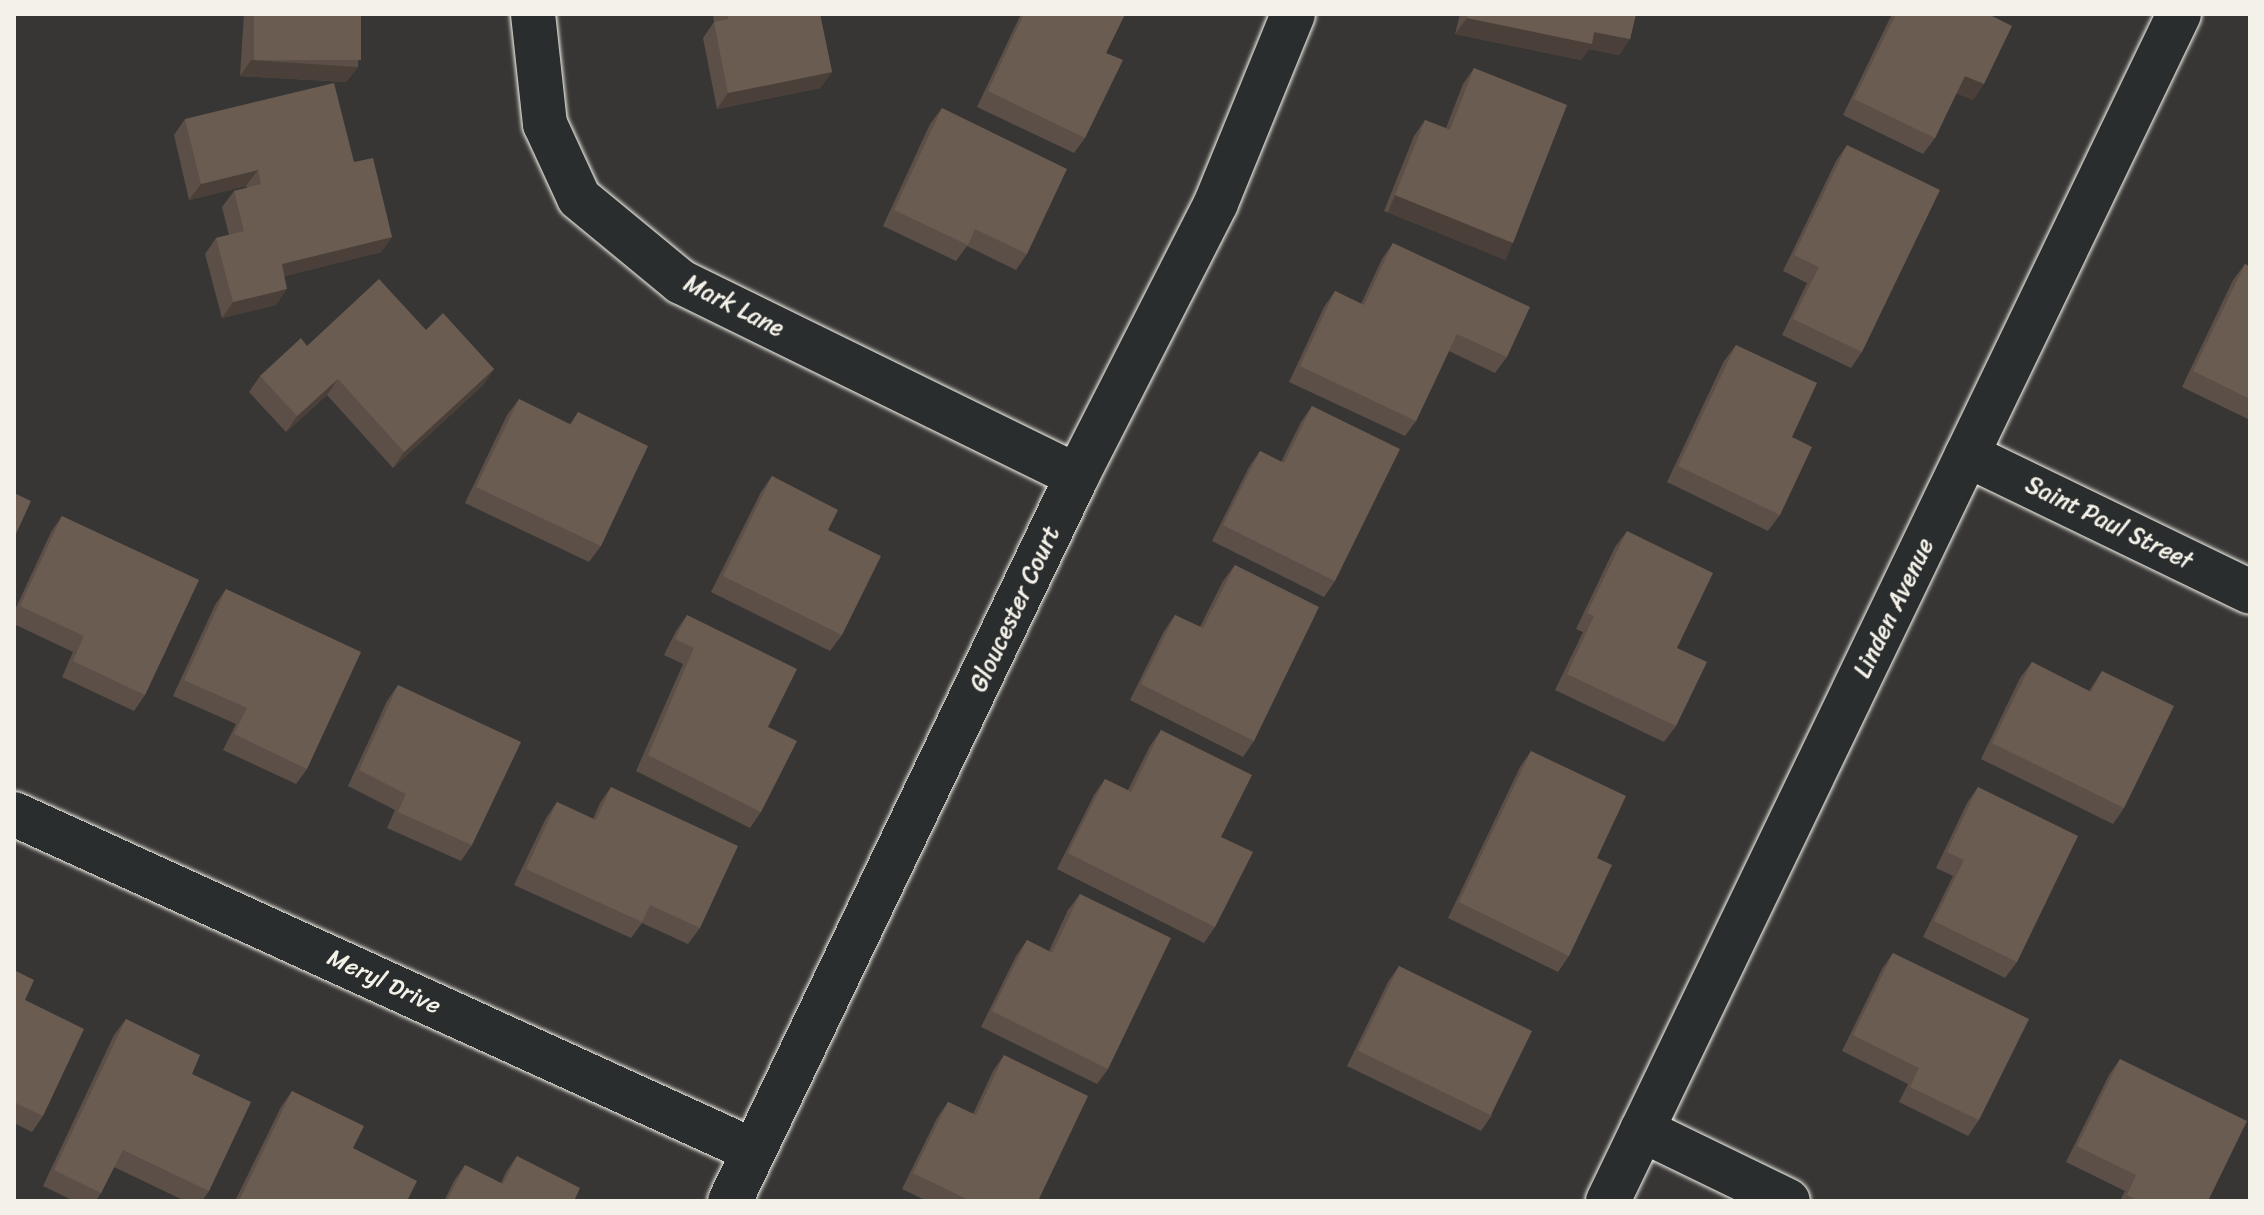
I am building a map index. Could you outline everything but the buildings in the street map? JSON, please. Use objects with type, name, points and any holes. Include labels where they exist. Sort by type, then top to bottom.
[{"type":"street","name":"Mark Lane","points":[[533,14],[545,124],[579,198],[681,282],[1077,476]]},
{"type":"street","name":"Gloucester Court","points":[[730,1201],[1077,476],[1216,203],[1293,14]]},
{"type":"street","name":"Linden Avenue","points":[[1608,1201],[2179,14]]},
{"type":"street","name":"Saint Paul Street","points":[[1967,455],[2250,592]]},
{"type":"street","name":"Meryl Drive","points":[[14,814],[754,1151]]},
{"type":"street","points":[[1642,1130],[1788,1201]]}]
